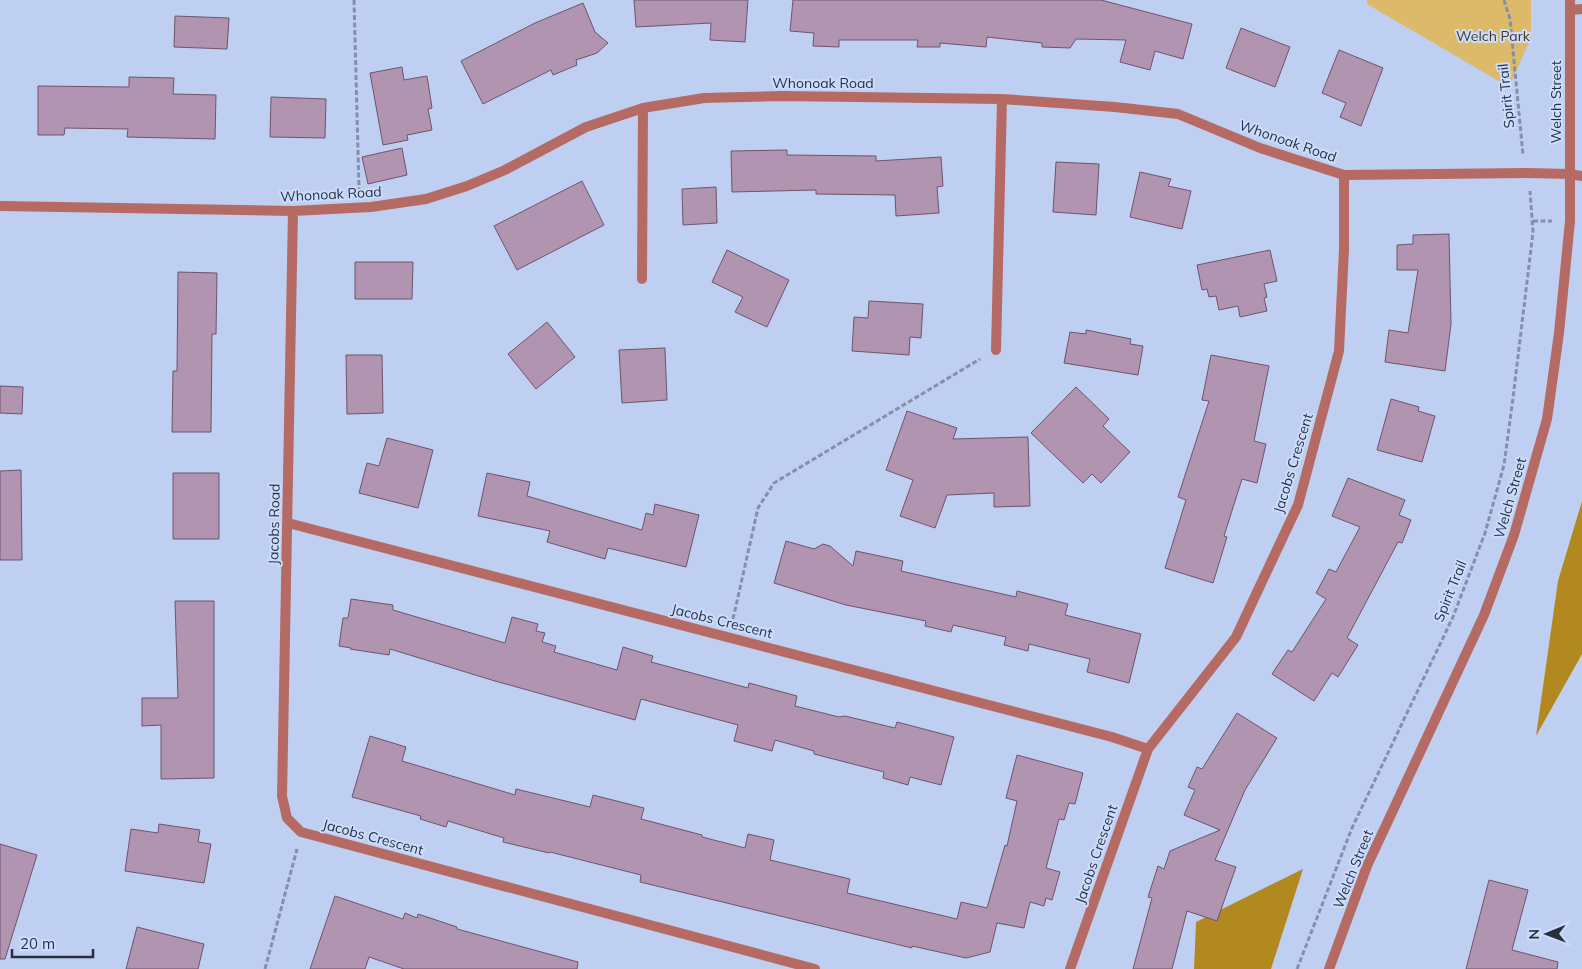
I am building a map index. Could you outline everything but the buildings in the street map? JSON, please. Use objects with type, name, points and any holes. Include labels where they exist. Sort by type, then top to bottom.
[{"type":"street","points":[[1570,5],[1582,9]]},
{"type":"street","name":"Welch Street","points":[[1328,969],[1368,866],[1484,615],[1514,535],[1547,419],[1559,333],[1570,221],[1570,5]]},
{"type":"street","name":"Whonoak Road","points":[[0,206],[293,211],[360,208],[426,199],[467,186],[505,170],[586,127],[643,108],[704,98],[781,96],[1002,99],[1115,107],[1178,114],[1260,148],[1344,175],[1527,173],[1582,176]]},
{"type":"street","points":[[996,350],[1002,99]]},
{"type":"street","points":[[642,279],[643,108]]},
{"type":"street","name":"Jacobs Crescent","points":[[1070,969],[1148,749],[1236,637],[1298,505],[1338,351],[1344,248],[1344,175]]},
{"type":"street","name":"Jacobs Road","points":[[293,211],[282,796],[287,818],[301,832]]},
{"type":"street","name":"Jacobs Crescent","points":[[288,523],[1112,736],[1148,749]]},
{"type":"street","name":"Jacobs Crescent","points":[[301,832],[814,969]]},
{"type":"path","points":[[354,0],[360,208]]},
{"type":"path","name":"Spirit Trail","points":[[1504,0],[1510,20],[1524,160]]},
{"type":"path","name":"Spirit Trail","points":[[1297,969],[1352,828],[1453,617],[1485,533],[1504,465],[1514,398],[1533,232],[1531,195]]},
{"type":"path","points":[[729,638],[758,508],[774,483],[996,350]]},
{"type":"path","points":[[265,969],[301,832]]},
{"type":"green space","name":"Welch Park","points":[[1367,0],[1531,0],[1531,38],[1509,87],[1367,4]]},
{"type":"shaded area","points":[[1582,501],[1582,654],[1536,736],[1558,581]]},
{"type":"shaded area","points":[[1303,869],[1271,969],[1194,969],[1196,922]]}]
